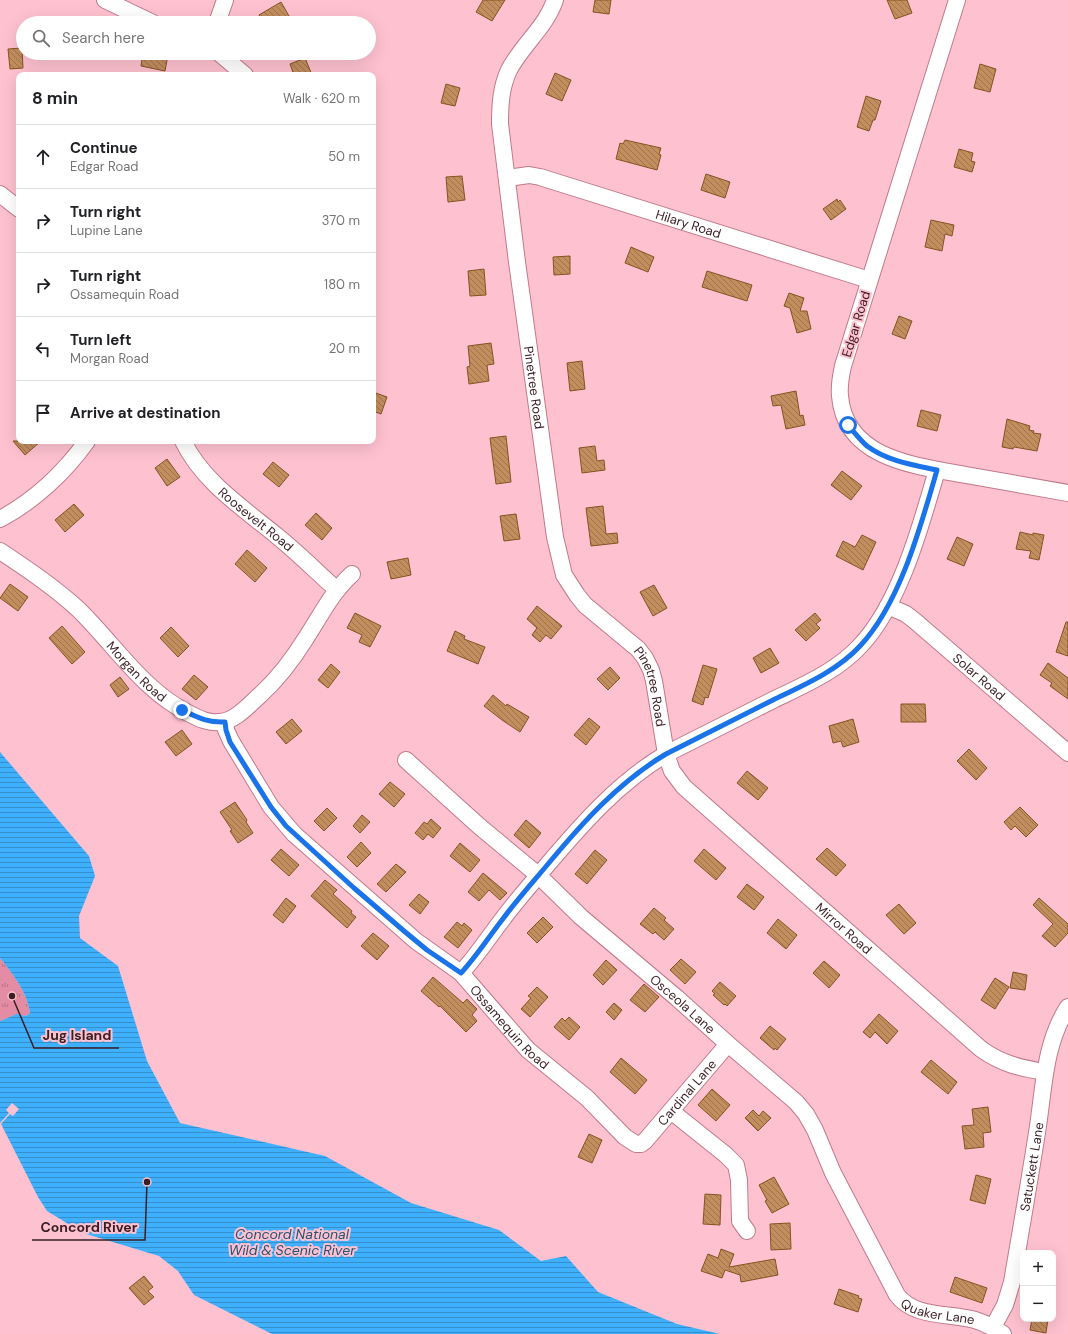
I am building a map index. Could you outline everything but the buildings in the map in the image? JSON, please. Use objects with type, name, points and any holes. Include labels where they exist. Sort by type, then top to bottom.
[{"type":"street","points":[[105,0],[138,16]]},
{"type":"street","points":[[219,16],[225,0]]},
{"type":"street","name":"Pinetree Road","points":[[555,0],[546,20],[517,58],[504,82],[501,96],[500,124],[517,262],[555,537],[564,575],[576,595],[585,605],[638,649],[645,658],[651,670],[654,681],[666,754]]},
{"type":"street","name":"Edgar Road","points":[[958,0],[843,366],[840,382],[840,396],[843,411],[848,425],[857,436],[868,446],[896,460],[937,470],[1068,493]]},
{"type":"street","points":[[227,60],[241,72]]},
{"type":"street","name":"Hilary Road","points":[[507,178],[529,175],[540,176],[869,280]]},
{"type":"street","points":[[0,194],[16,207]]},
{"type":"street","points":[[0,518],[22,506],[53,480],[68,465],[85,444]]},
{"type":"street","name":"Roosevelt Road","points":[[184,444],[190,455],[211,480],[337,590]]},
{"type":"street","points":[[461,973],[475,958],[502,919],[538,875],[610,797],[636,773],[666,754],[832,669],[860,647],[871,634],[888,606],[898,584],[916,538],[937,470]]},
{"type":"street","name":"Morgan Road","points":[[0,551],[36,576],[76,608],[92,623],[138,676],[165,700],[203,720],[210,722],[225,722]]},
{"type":"street","points":[[225,722],[234,718],[259,696],[286,668],[337,590],[352,574]]},
{"type":"street","name":"Solar Road","points":[[888,606],[915,621],[1068,753]]},
{"type":"street","name":"Ossamequin Road","points":[[225,722],[230,742],[271,807],[286,826],[354,888],[410,936],[461,973],[516,1038],[538,1060],[587,1098],[625,1137],[636,1144],[641,1144],[646,1141]]},
{"type":"street","name":"Mirror Road","points":[[666,754],[672,771],[684,787],[981,1049],[993,1058],[1005,1064],[1018,1068],[1045,1072]]},
{"type":"street","name":"Osceola Lane","points":[[406,760],[479,826],[538,875],[581,917],[678,998],[728,1044],[796,1102],[806,1114],[815,1130],[832,1173],[897,1295]]},
{"type":"street","name":"Satuckett Lane","points":[[998,1331],[1012,1282],[1038,1125],[1045,1072],[1055,1033],[1068,1007]]},
{"type":"street","name":"Cardinal Lane","points":[[646,1141],[728,1044]]},
{"type":"street","points":[[671,1110],[736,1165],[739,1180],[740,1221],[747,1231]]},
{"type":"street","name":"Quaker Lane","points":[[897,1295],[902,1301],[916,1309],[974,1320],[998,1331]]},
{"type":"green space","points":[[0,958],[23,991],[30,1013],[26,1016],[17,1014],[0,1021]]},
{"type":"water","name":"Concord National Wild & Scenic River","points":[[0,752],[89,856],[95,876],[79,916],[80,938],[118,966],[147,1061],[180,1123],[325,1156],[411,1203],[499,1230],[541,1261],[566,1256],[598,1292],[677,1324],[720,1334],[272,1334],[194,1295],[178,1271],[159,1256],[83,1233],[47,1211],[38,1197],[0,1122],[0,1021],[17,1014],[26,1016],[30,1013],[23,991],[0,958]]},
{"type":"pier","points":[[12,1103],[19,1109],[13,1116],[10,1114],[1,1124],[0,1123],[9,1113],[6,1110]]},
{"type":"place","name":"Jug Island","points":[[12,996]]},
{"type":"place","name":"Concord River","points":[[147,1182]]},
{"type":"route","points":[[182,710],[210,722],[225,722],[230,742],[271,807],[286,826],[404,931],[427,950],[461,973],[475,958],[502,919],[568,841],[596,810],[636,773],[666,754],[832,669],[860,647],[871,634],[888,606],[898,584],[926,510],[937,470],[912,465],[880,453],[868,446],[848,425]]}]
